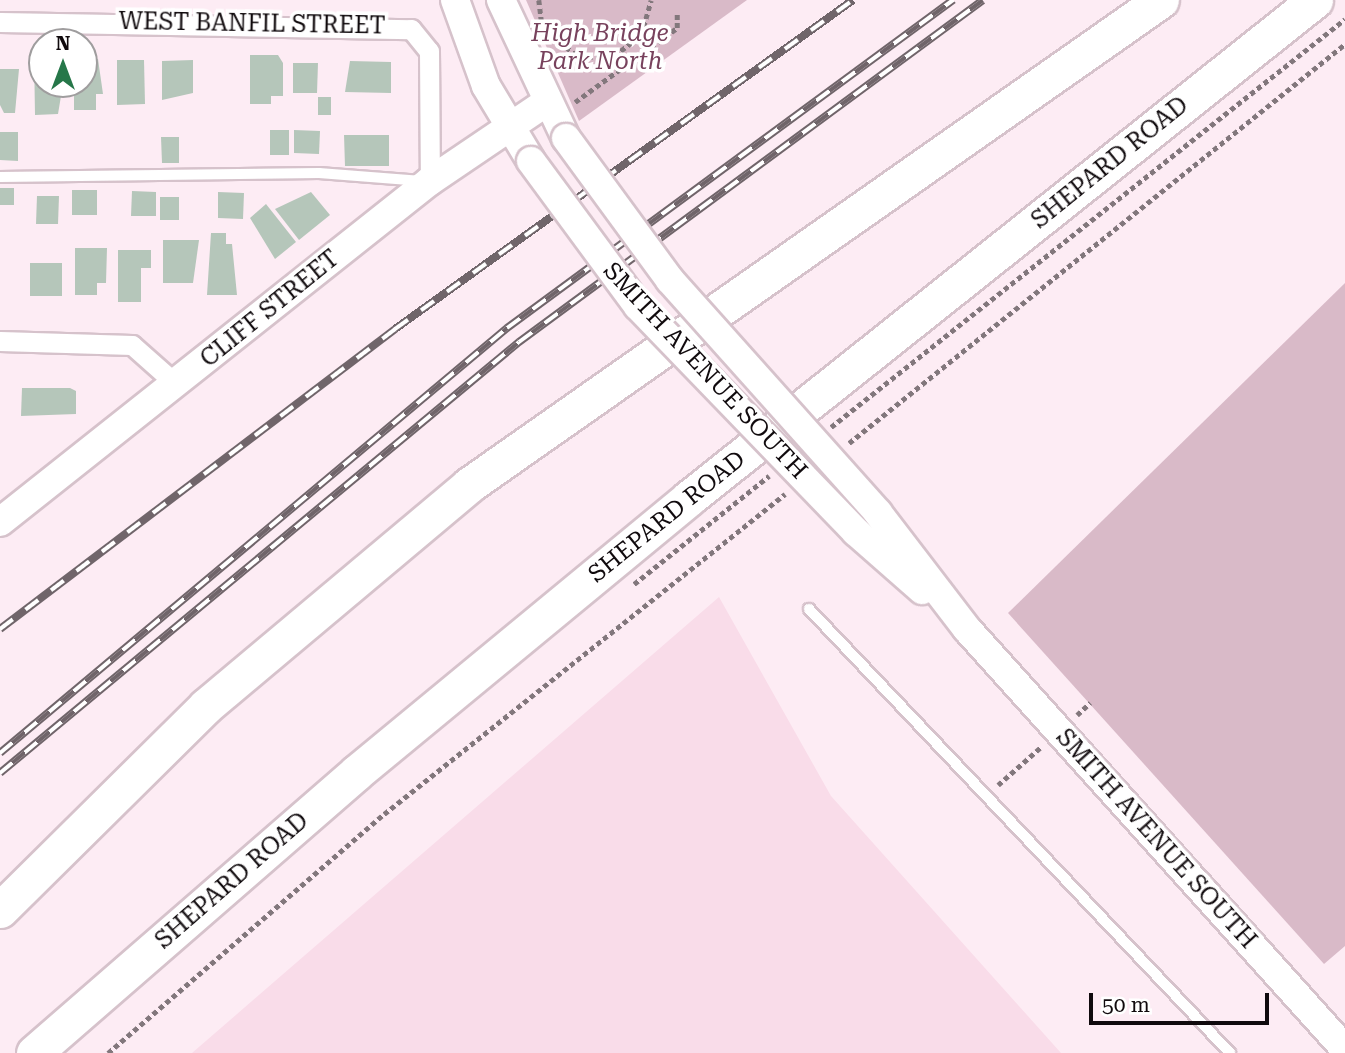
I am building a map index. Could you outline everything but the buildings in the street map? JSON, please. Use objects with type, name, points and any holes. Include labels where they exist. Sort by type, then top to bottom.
[{"type":"highway","points":[[0,910],[206,706],[469,485],[1161,0]]},
{"type":"highway","name":"SHEPARD ROAD","points":[[34,1053],[357,772],[689,498],[1315,0]]},
{"type":"main road","name":"SMITH AVENUE SOUTH","points":[[455,0],[486,86],[509,125],[531,161],[638,306],[856,532],[967,629]]},
{"type":"main road","name":"SMITH AVENUE SOUTH","points":[[500,0],[557,105],[566,138],[662,270],[878,513],[967,629],[1345,1049]]},
{"type":"main road","name":"CLIFF STREET","points":[[0,522],[430,181],[509,125],[557,105]]},
{"type":"street","name":"WEST BANFIL STREET","points":[[0,22],[401,25],[419,34],[429,51],[430,181]]},
{"type":"street","points":[[0,341],[132,345],[176,384]]},
{"type":"lane","points":[[0,177],[344,174],[430,181]]},
{"type":"lane","points":[[809,608],[1230,1053]]},
{"type":"path","points":[[539,0],[542,23],[564,50],[597,59],[629,47],[649,19],[651,0]]},
{"type":"path","points":[[557,105],[638,58],[677,28],[677,12]]},
{"type":"path","points":[[823,433],[1345,19]]},
{"type":"path","points":[[841,449],[1345,44]]},
{"type":"path","points":[[629,47],[638,58]]},
{"type":"path","points":[[629,589],[779,467]]},
{"type":"path","points":[[108,1053],[384,814],[797,484]]},
{"type":"shaded area","points":[[719,597],[831,796],[1061,1053],[192,1053]]},
{"type":"green space","name":"High Bridge Park North","points":[[526,0],[747,0],[579,121]]},
{"type":"green space","points":[[1345,283],[1345,946],[1324,964],[1008,613]]},
{"type":"railway","points":[[0,629],[395,329],[853,0]]},
{"type":"railway","points":[[0,753],[507,328],[953,0]]},
{"type":"railway","points":[[0,773],[519,342],[983,0]]}]
